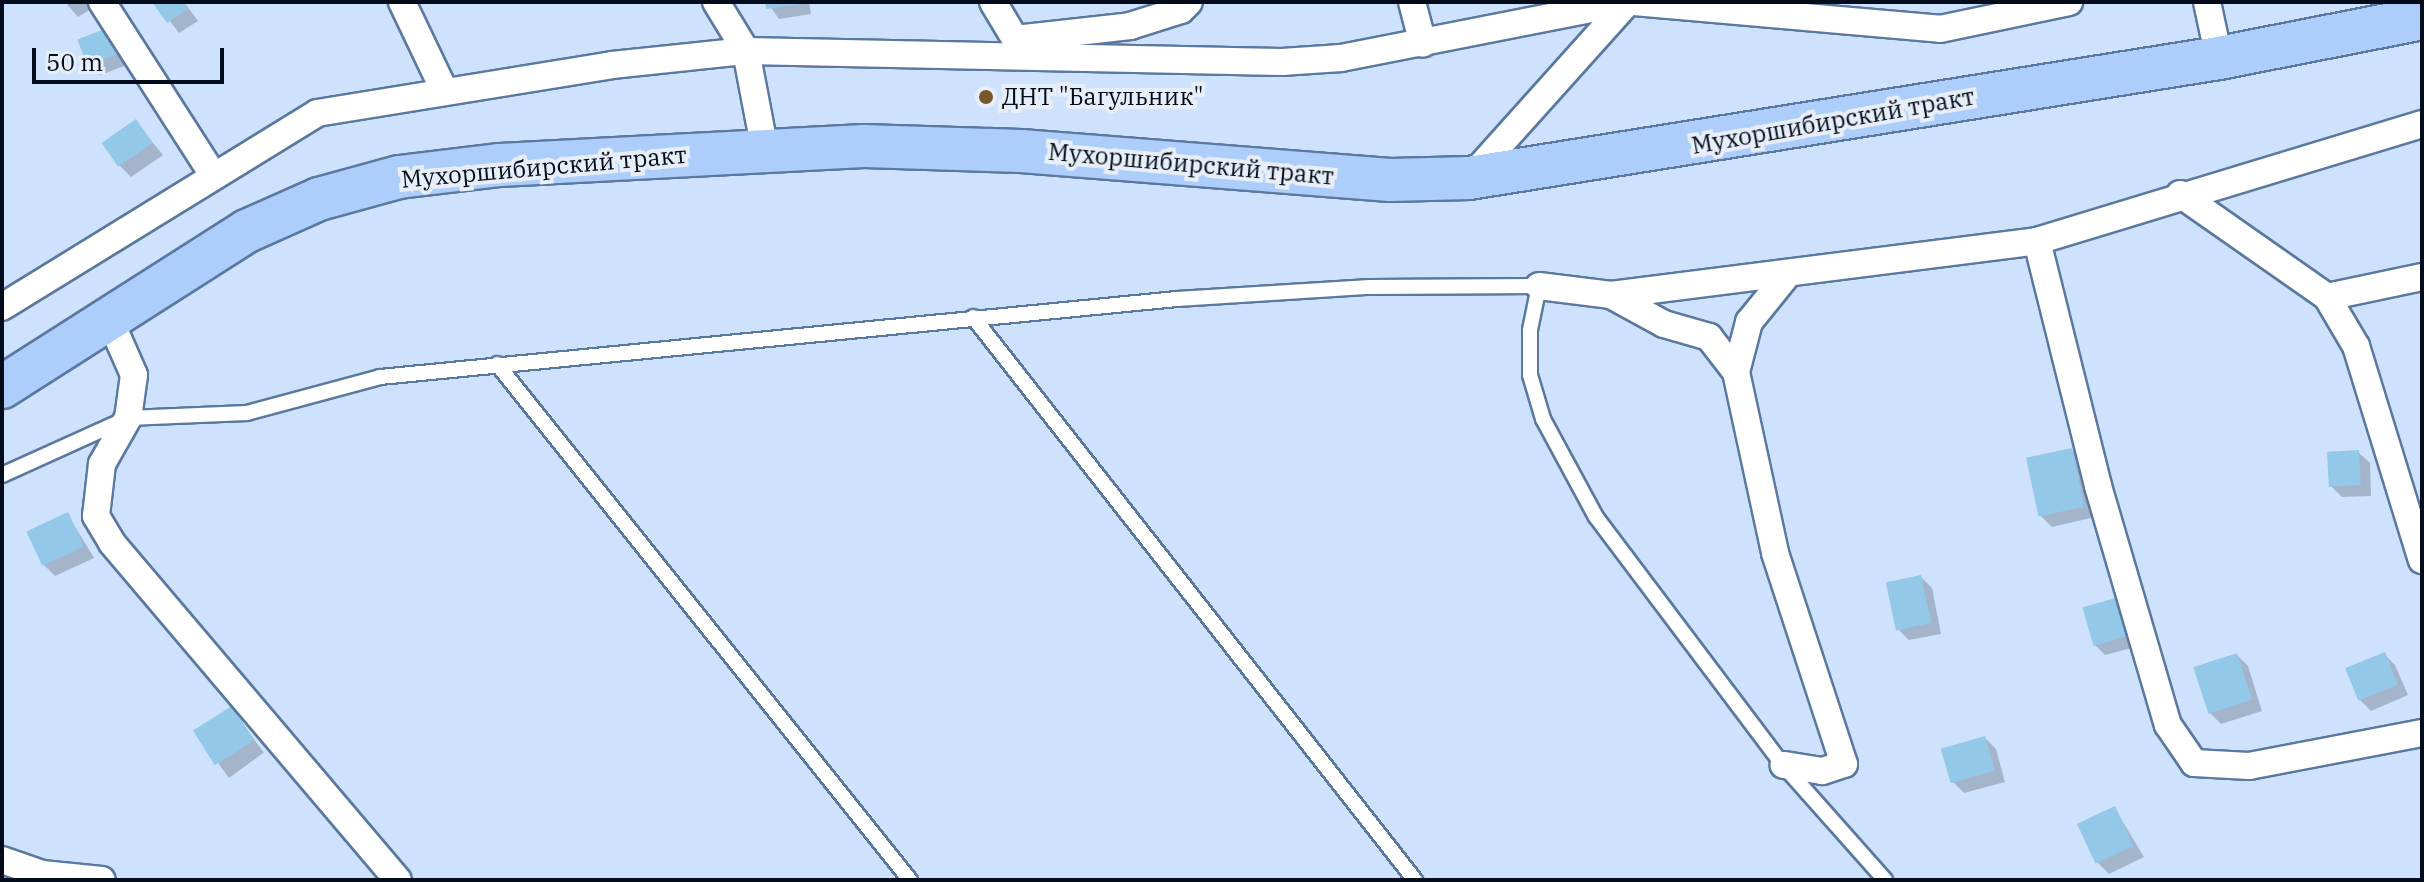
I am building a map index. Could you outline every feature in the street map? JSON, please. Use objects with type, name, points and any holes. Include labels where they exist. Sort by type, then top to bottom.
[{"type":"main road","name":"Мухоршибирский тракт","points":[[2,387],[247,231],[358,187],[500,165],[765,151],[936,147],[1390,180],[1469,178],[1574,165],[2219,58],[2422,18]]},
{"type":"street","points":[[102,2],[213,175]]},
{"type":"street","points":[[402,2],[444,90]]},
{"type":"street","points":[[716,2],[746,51],[765,151]]},
{"type":"street","points":[[993,2],[1021,48]]},
{"type":"street","points":[[1021,48],[1130,26],[1181,10],[1189,2]]},
{"type":"street","points":[[1412,2],[1423,44]]},
{"type":"street","points":[[4,303],[317,113],[444,90],[746,51],[1021,48],[1282,62],[1423,44],[1559,8],[1629,2],[1940,29],[2069,2]]},
{"type":"street","points":[[1469,178],[1629,2]]},
{"type":"street","points":[[2207,2],[2219,58]]},
{"type":"street","points":[[1539,286],[1611,295],[2037,241],[2180,194],[2422,124]]},
{"type":"street","points":[[2180,194],[2327,297],[2356,346],[2422,560]]},
{"type":"street","points":[[2037,241],[2098,486],[2168,725],[2194,763],[2249,766],[2422,733]]},
{"type":"street","points":[[1736,372],[1749,322],[1787,275]]},
{"type":"street","points":[[2327,297],[2422,277]]},
{"type":"street","points":[[1611,295],[1664,324],[1709,337],[1736,372],[1775,553],[1844,764],[1822,771],[1783,765]]},
{"type":"street","points":[[109,318],[134,375],[128,418],[102,464],[96,516],[112,543],[398,880]]},
{"type":"street","points":[[2,860],[42,874],[102,880]]},
{"type":"lane","points":[[2,475],[128,418],[247,413],[380,377],[973,317],[1370,287],[1539,286],[1530,330],[1530,375],[1543,419],[1596,517],[1783,765],[1885,880]]},
{"type":"lane","points":[[973,317],[1415,880]]},
{"type":"lane","points":[[497,364],[910,880]]},
{"type":"building","points":[[152,2],[183,2],[188,9],[167,23]]},
{"type":"building","points":[[765,2],[800,2],[800,4],[766,9]]},
{"type":"building","points":[[110,27],[120,53],[87,66],[77,40]]},
{"type":"building","points":[[136,119],[153,143],[118,167],[102,143]]},
{"type":"building","points":[[2072,448],[2084,507],[2039,516],[2026,458]]},
{"type":"building","points":[[2359,450],[2361,485],[2329,487],[2327,452]]},
{"type":"building","points":[[68,512],[84,546],[42,566],[26,531]]},
{"type":"building","points":[[1921,575],[1931,623],[1896,630],[1886,582]]},
{"type":"building","points":[[2119,597],[2130,635],[2093,646],[2082,607]]},
{"type":"building","points":[[2385,652],[2398,684],[2358,701],[2345,668]]},
{"type":"building","points":[[2237,653],[2252,700],[2208,714],[2193,667]]},
{"type":"building","points":[[232,706],[254,741],[215,765],[193,730]]},
{"type":"building","points":[[1985,736],[1995,771],[1951,783],[1941,749]]},
{"type":"building","points":[[2115,806],[2134,846],[2096,864],[2077,824]]},
{"type":"place","name":"ДНТ \"Багульник\"","points":[[986,97]]}]
